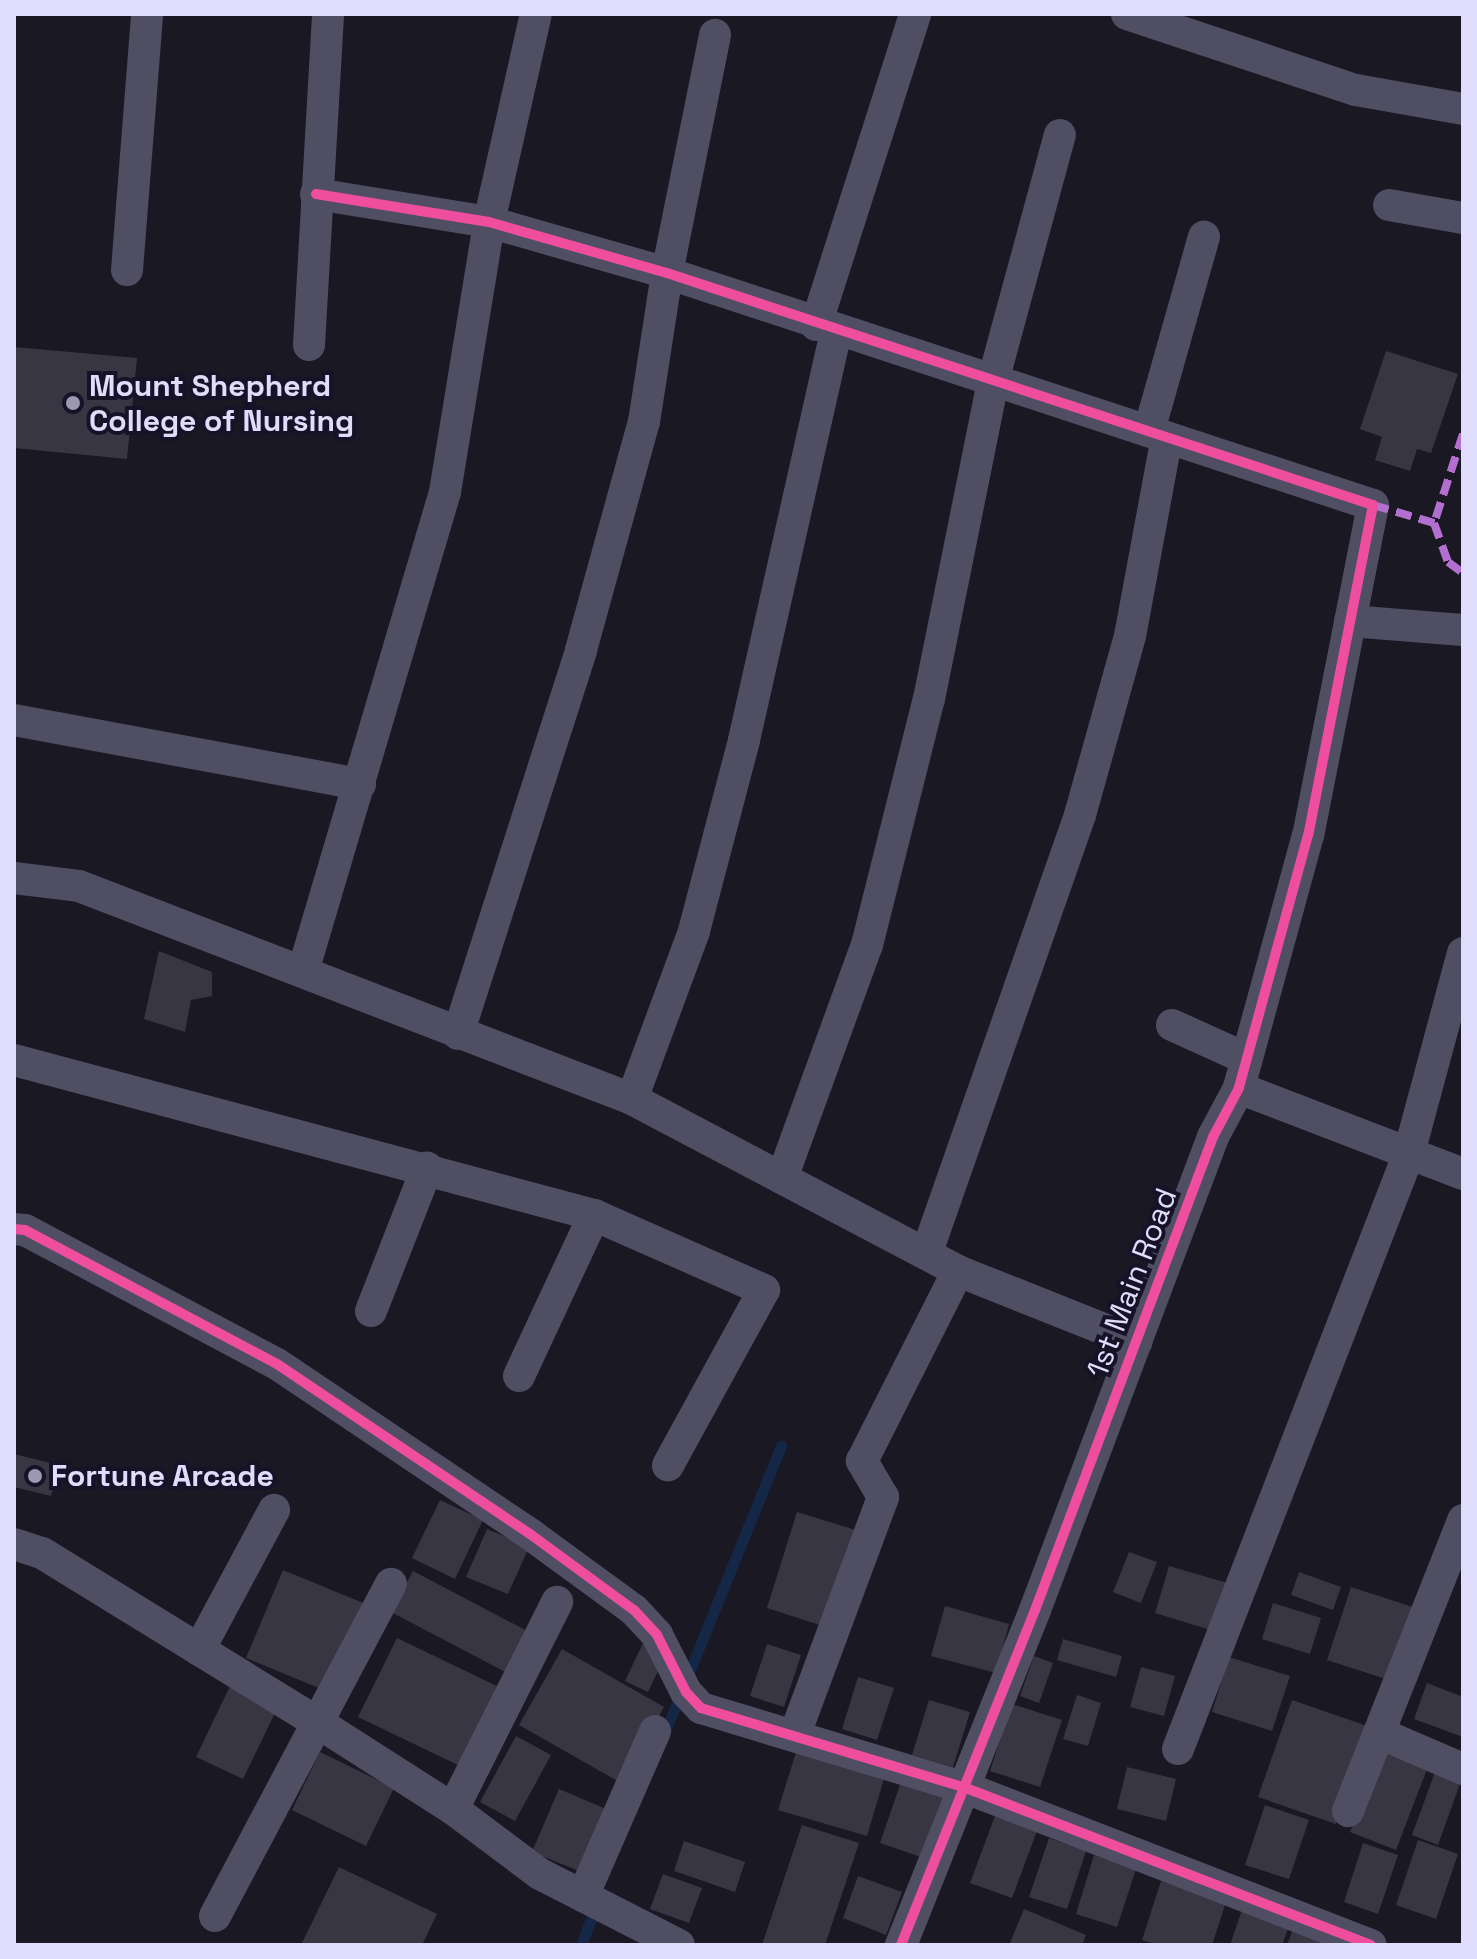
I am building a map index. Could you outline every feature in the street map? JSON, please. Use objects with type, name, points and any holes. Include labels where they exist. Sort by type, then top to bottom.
[{"type":"street","points":[[127,270],[147,14]]},
{"type":"street","points":[[309,345],[328,14]]},
{"type":"street","points":[[304,968],[445,492],[489,222],[536,14]]},
{"type":"street","points":[[632,1099],[698,916],[744,740],[826,328],[915,14]]},
{"type":"street","points":[[1127,14],[1356,90],[1463,109]]},
{"type":"street","points":[[458,1034],[581,650],[644,422],[667,273],[715,35]]},
{"type":"street","points":[[782,1178],[867,945],[929,699],[993,381],[1060,135]]},
{"type":"street","points":[[316,194],[489,222],[667,273],[826,328],[1158,434]]},
{"type":"street","points":[[1389,205],[1463,218]]},
{"type":"street","points":[[927,1252],[1080,815],[1130,636],[1158,434],[1204,237]]},
{"type":"street","name":"1st Main Road","points":[[901,1945],[966,1788],[1213,1137],[1243,1074],[1308,835],[1373,505],[1158,434]]},
{"type":"street","points":[[1350,621],[1463,630]]},
{"type":"street","points":[[14,720],[360,784]]},
{"type":"street","points":[[14,878],[79,886],[304,968],[458,1034],[632,1099],[958,1271],[1136,1342]]},
{"type":"street","points":[[1178,1749],[1409,1153],[1463,953]]},
{"type":"street","points":[[1172,1025],[1243,1074],[1409,1153],[1463,1174]]},
{"type":"street","points":[[14,1060],[594,1215],[764,1290],[668,1465]]},
{"type":"street","points":[[371,1311],[427,1168]]},
{"type":"street","points":[[519,1376],[594,1215]]},
{"type":"street","points":[[14,1229],[25,1230],[277,1364],[530,1534],[634,1610],[657,1635],[686,1692],[701,1708],[966,1788],[1371,1945]]},
{"type":"street","points":[[795,1734],[883,1497],[862,1461],[958,1271]]},
{"type":"street","points":[[199,1650],[274,1510]]},
{"type":"street","points":[[1348,1811],[1463,1520]]},
{"type":"street","points":[[14,1544],[42,1553],[317,1722],[453,1809],[540,1874],[679,1945]]},
{"type":"street","points":[[215,1916],[391,1584]]},
{"type":"street","points":[[453,1809],[557,1602]]},
{"type":"street","points":[[583,1896],[655,1731]]},
{"type":"street","points":[[1379,1733],[1463,1769]]},
{"type":"building","name":"Mount Shepherd College of Nursing","points":[[14,347],[137,358],[127,459],[14,448]]},
{"type":"building","points":[[1386,351],[1458,374],[1431,453],[1417,449],[1410,471],[1375,460],[1382,437],[1360,429]]},
{"type":"building","points":[[159,951],[212,972],[212,996],[191,1000],[185,1032],[144,1019]]},
{"type":"building","name":"Fortune Arcade","points":[[14,1454],[59,1465],[51,1496],[14,1487]]},
{"type":"building","points":[[440,1500],[483,1520],[455,1579],[412,1558]]},
{"type":"building","points":[[797,1512],[859,1531],[829,1628],[767,1608]]},
{"type":"building","points":[[487,1529],[529,1547],[508,1594],[466,1577]]},
{"type":"building","points":[[1129,1552],[1157,1562],[1141,1603],[1113,1592]]},
{"type":"building","points":[[1169,1566],[1231,1584],[1217,1632],[1155,1613]]},
{"type":"building","points":[[283,1570],[368,1605],[331,1693],[246,1658]]},
{"type":"building","points":[[413,1571],[535,1635],[513,1676],[391,1612]]},
{"type":"building","points":[[1299,1572],[1341,1587],[1333,1610],[1291,1595]]},
{"type":"building","points":[[1351,1587],[1416,1608],[1392,1681],[1327,1660]]},
{"type":"building","points":[[1273,1603],[1321,1618],[1310,1654],[1262,1639]]},
{"type":"building","points":[[945,1606],[1009,1624],[996,1673],[931,1656]]},
{"type":"building","points":[[397,1638],[501,1688],[462,1767],[358,1717]]},
{"type":"building","points":[[1063,1639],[1122,1656],[1116,1677],[1057,1660]]},
{"type":"building","points":[[643,1643],[666,1654],[648,1692],[625,1681]]},
{"type":"building","points":[[767,1644],[801,1655],[784,1707],[750,1696]]},
{"type":"building","points":[[562,1649],[664,1707],[621,1783],[519,1725]]},
{"type":"building","points":[[1034,1656],[1053,1663],[1039,1703],[1020,1696]]},
{"type":"building","points":[[1229,1657],[1290,1676],[1272,1731],[1212,1712]]},
{"type":"building","points":[[1141,1667],[1175,1676],[1164,1716],[1130,1707]]},
{"type":"building","points":[[858,1677],[894,1688],[877,1740],[842,1729]]},
{"type":"building","points":[[1427,1683],[1463,1697],[1463,1737],[1414,1719]]},
{"type":"building","points":[[231,1684],[278,1707],[243,1779],[196,1757]]},
{"type":"building","points":[[1077,1695],[1101,1703],[1088,1746],[1063,1739]]},
{"type":"building","points":[[929,1700],[970,1712],[953,1767],[912,1755]]},
{"type":"building","points":[[1292,1700],[1370,1727],[1336,1824],[1258,1797]]},
{"type":"building","points":[[1012,1704],[1062,1720],[1040,1787],[990,1771]]},
{"type":"building","points":[[516,1736],[551,1755],[515,1821],[480,1802]]},
{"type":"building","points":[[798,1746],[886,1772],[867,1836],[778,1810]]},
{"type":"building","points":[[320,1752],[394,1788],[366,1846],[292,1810]]},
{"type":"building","points":[[1381,1752],[1427,1769],[1396,1850],[1350,1832]]},
{"type":"building","points":[[1127,1767],[1176,1779],[1166,1821],[1117,1809]]},
{"type":"building","points":[[1435,1772],[1461,1781],[1438,1845],[1412,1835]]},
{"type":"building","points":[[901,1782],[944,1797],[924,1858],[880,1843]]},
{"type":"building","points":[[559,1789],[606,1809],[579,1871],[532,1852]]},
{"type":"building","points":[[1265,1805],[1309,1820],[1289,1879],[1245,1865]]},
{"type":"building","points":[[995,1816],[1037,1831],[1012,1898],[970,1883]]},
{"type":"building","points":[[802,1825],[859,1843],[825,1945],[762,1945]]},
{"type":"building","points":[[1049,1838],[1086,1851],[1067,1909],[1029,1897]]},
{"type":"building","points":[[1418,1840],[1458,1854],[1436,1919],[1396,1905]]},
{"type":"building","points":[[684,1841],[745,1862],[735,1892],[674,1871]]},
{"type":"building","points":[[1363,1843],[1398,1855],[1378,1914],[1344,1902]]},
{"type":"building","points":[[1094,1855],[1136,1869],[1117,1927],[1076,1914]]},
{"type":"building","points":[[339,1867],[437,1914],[422,1945],[301,1945]]},
{"type":"building","points":[[663,1874],[702,1888],[689,1923],[650,1909]]},
{"type":"building","points":[[858,1876],[902,1892],[886,1935],[843,1918]]},
{"type":"building","points":[[1161,1881],[1226,1902],[1212,1945],[1159,1945],[1142,1940]]},
{"type":"building","points":[[1024,1909],[1086,1935],[1082,1945],[1009,1945]]},
{"type":"building","points":[[1242,1910],[1289,1926],[1282,1945],[1230,1945]]},
{"type":"building","points":[[1293,1929],[1326,1941],[1324,1945],[1287,1945]]},
{"type":"waterway","points":[[664,1734],[781,1446]]},
{"type":"waterway","points":[[581,1945],[596,1906]]},
{"type":"marked path","points":[[1463,434],[1434,523],[1448,562],[1463,573]]},
{"type":"marked path","points":[[1373,505],[1434,523]]},
{"type":"cycle path","points":[[316,194],[489,222],[667,273],[1373,505],[1308,835],[1239,1088],[1213,1137],[1035,1610],[901,1945]]},
{"type":"cycle path","points":[[14,1229],[25,1230],[277,1364],[530,1534],[634,1610],[657,1635],[686,1692],[701,1708],[966,1788],[1371,1945]]},
{"type":"place","name":"Mount Shepherd College of Nursing","points":[[73,403]]},
{"type":"place","name":"Fortune Arcade","points":[[35,1476]]}]
